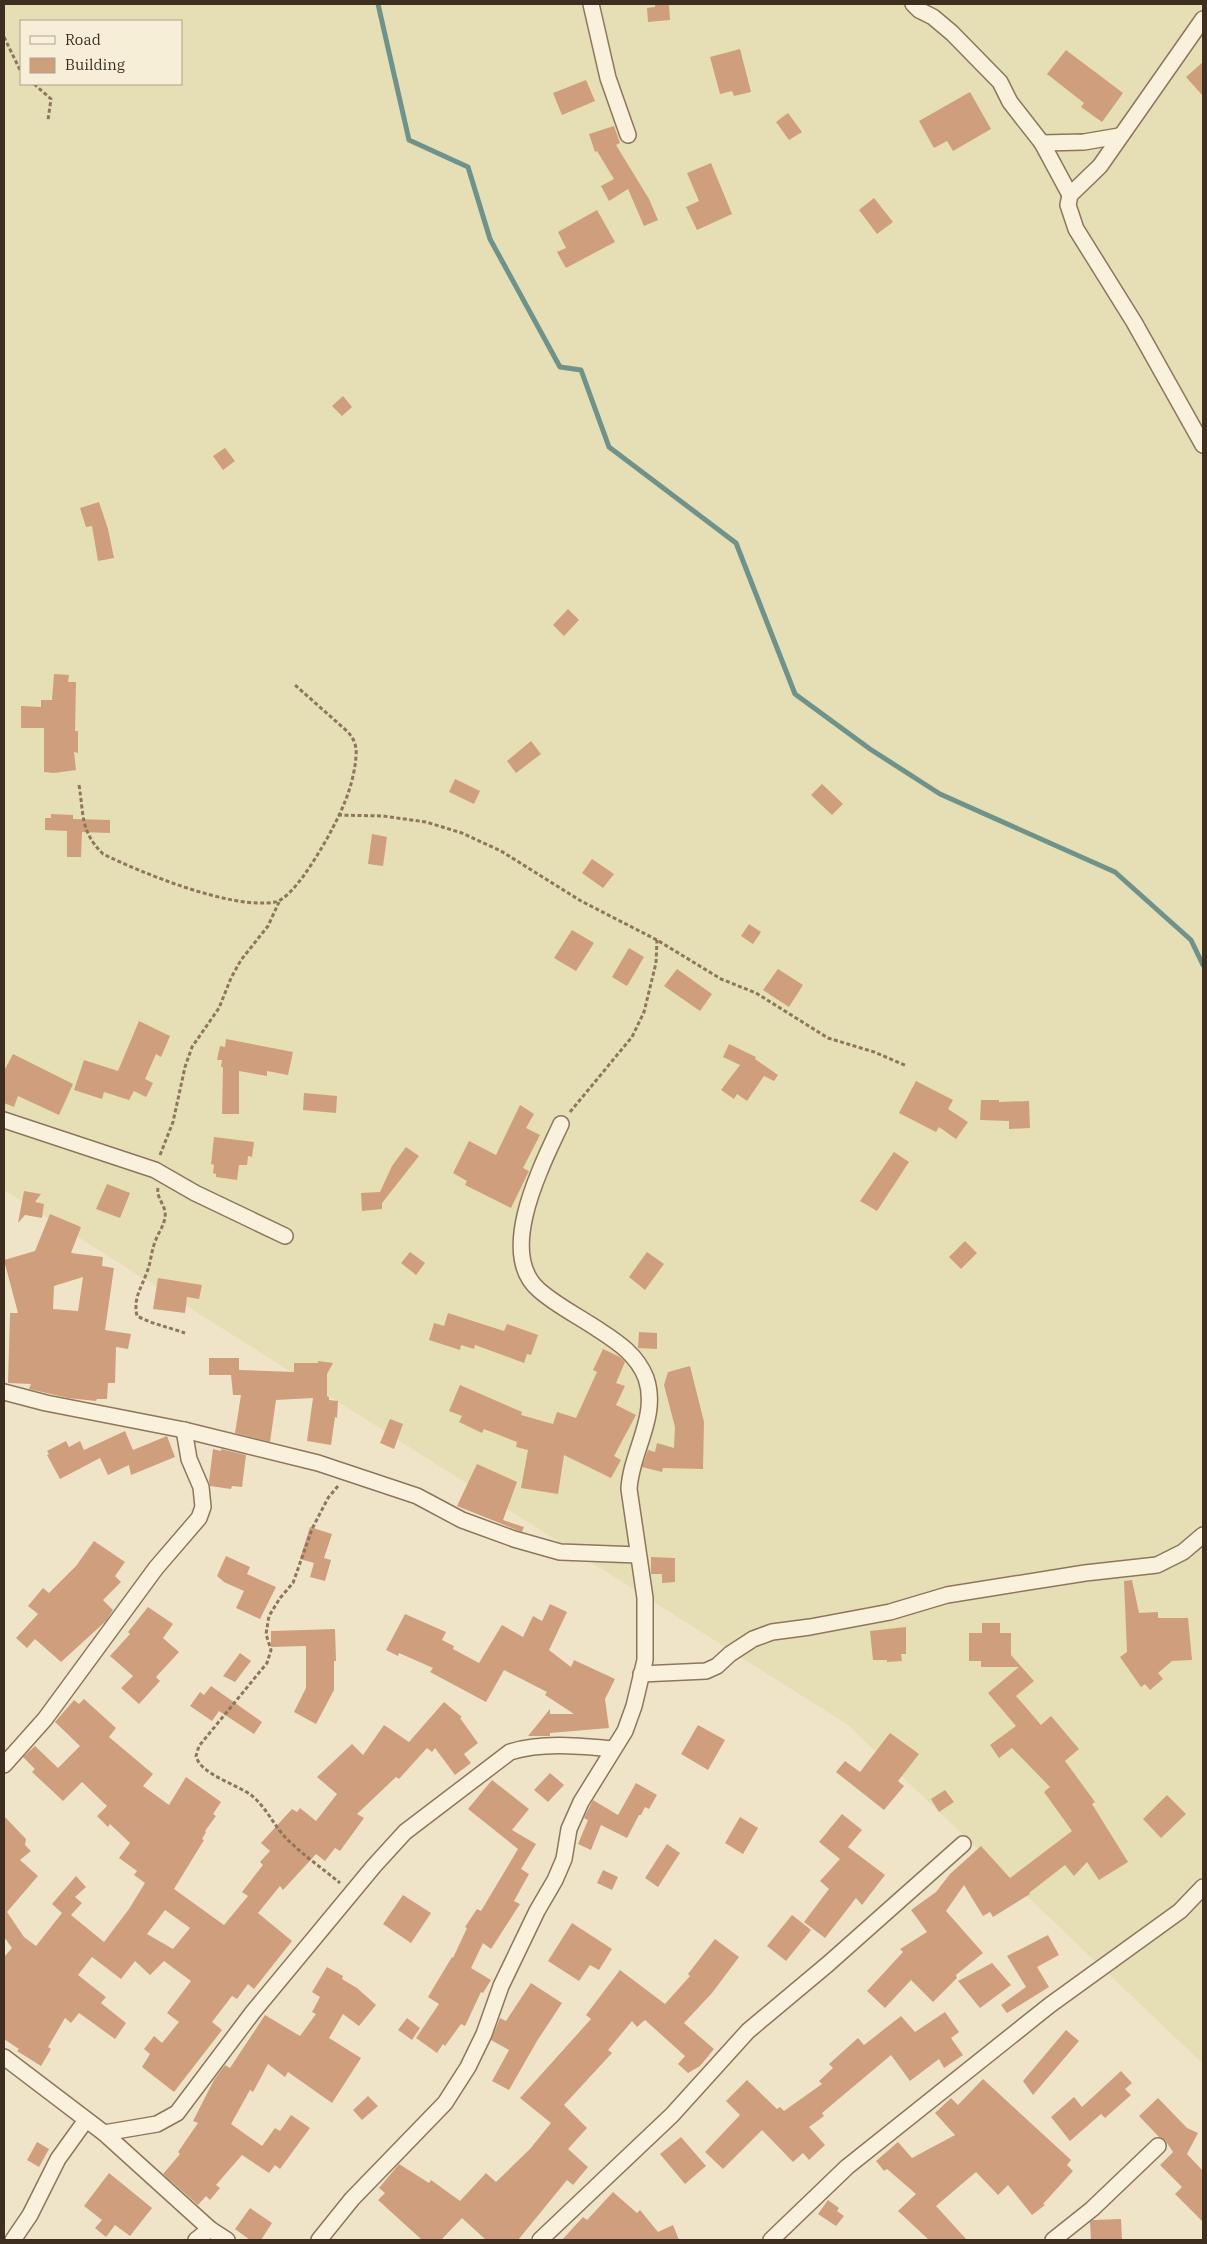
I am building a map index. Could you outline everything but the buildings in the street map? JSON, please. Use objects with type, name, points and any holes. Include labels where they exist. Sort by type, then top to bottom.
[{"type":"street","points":[[591,4],[608,78],[628,135]]},
{"type":"street","points":[[914,4],[919,10],[932,17],[952,33],[1000,82],[1010,102],[1042,143],[1070,195]]},
{"type":"street","points":[[1203,19],[1119,136],[1100,166],[1070,195],[1068,205],[1076,229],[1134,322],[1203,445]]},
{"type":"street","points":[[1042,143],[1084,142],[1119,136]]},
{"type":"street","points":[[4,1120],[158,1171],[195,1193],[284,1236]]},
{"type":"street","points":[[319,2240],[352,2199],[445,2103],[468,2067],[484,2034],[501,1986],[564,1859],[569,1829],[581,1802],[625,1731],[634,1706],[645,1660],[645,1598],[629,1489],[630,1472],[647,1422],[650,1398],[646,1379],[637,1360],[621,1344],[538,1290],[523,1267],[520,1238],[542,1167],[561,1124]]},
{"type":"street","points":[[4,1392],[46,1404],[184,1430],[318,1463],[417,1496],[462,1520],[514,1539],[560,1552],[638,1555]]},
{"type":"street","points":[[4,1765],[45,1719],[156,1568],[199,1518],[203,1507],[201,1486],[189,1459],[184,1430]]},
{"type":"street","points":[[641,1674],[706,1671],[717,1666],[730,1654],[753,1639],[772,1632],[890,1612],[947,1595],[1085,1573],[1157,1565],[1183,1552],[1203,1535]]},
{"type":"street","points":[[104,2133],[157,2124],[177,2113],[253,2012],[405,1832],[510,1752],[523,1748],[544,1746],[613,1749]]},
{"type":"street","points":[[540,2240],[672,2115],[748,2031],[828,1964],[963,1844]]},
{"type":"street","points":[[771,2240],[847,2167],[1050,2005],[1180,1911],[1203,1887]]},
{"type":"street","points":[[4,2057],[104,2133],[210,2229],[227,2240]]},
{"type":"street","points":[[13,2240],[30,2215],[58,2159],[86,2120]]},
{"type":"street","points":[[1053,2240],[1092,2209],[1158,2146]]},
{"type":"street","points":[[196,2240],[210,2229]]},
{"type":"path","points":[[4,36],[20,70]]},
{"type":"path","points":[[35,85],[51,99],[48,120]]},
{"type":"path","points":[[79,785],[84,822],[90,842],[103,854],[169,880],[232,900],[259,903],[276,902],[288,894],[312,864],[344,805],[356,755],[354,741],[348,732],[295,685]]},
{"type":"path","points":[[338,815],[384,816],[426,822],[462,833],[500,851],[581,901],[657,940],[721,979],[756,993],[828,1038],[874,1052],[907,1066]]},
{"type":"path","points":[[184,1333],[169,1327],[151,1324],[137,1316],[135,1305],[137,1293],[147,1272],[151,1252],[163,1225],[165,1206],[157,1193],[158,1171],[173,1122],[185,1067],[192,1047],[219,1008],[231,978],[241,960],[268,926],[280,900]]},
{"type":"path","points":[[561,1124],[597,1076],[632,1037],[644,1012],[656,963],[657,940]]},
{"type":"path","points":[[350,1473],[328,1498],[312,1528],[293,1583],[289,1590],[280,1598],[269,1616],[266,1634],[271,1650],[267,1663],[199,1746],[196,1756],[200,1766],[250,1794],[267,1810],[274,1824],[286,1838],[352,1893]]},
{"type":"shaded area","points":[[4,4],[1203,4],[1203,2064],[848,1725],[4,1190]]},
{"type":"waterway","points":[[378,4],[409,140],[468,167],[490,239],[560,367],[581,370],[609,447],[736,543],[795,694],[870,749],[940,794],[1115,872],[1191,940],[1203,965]]}]
